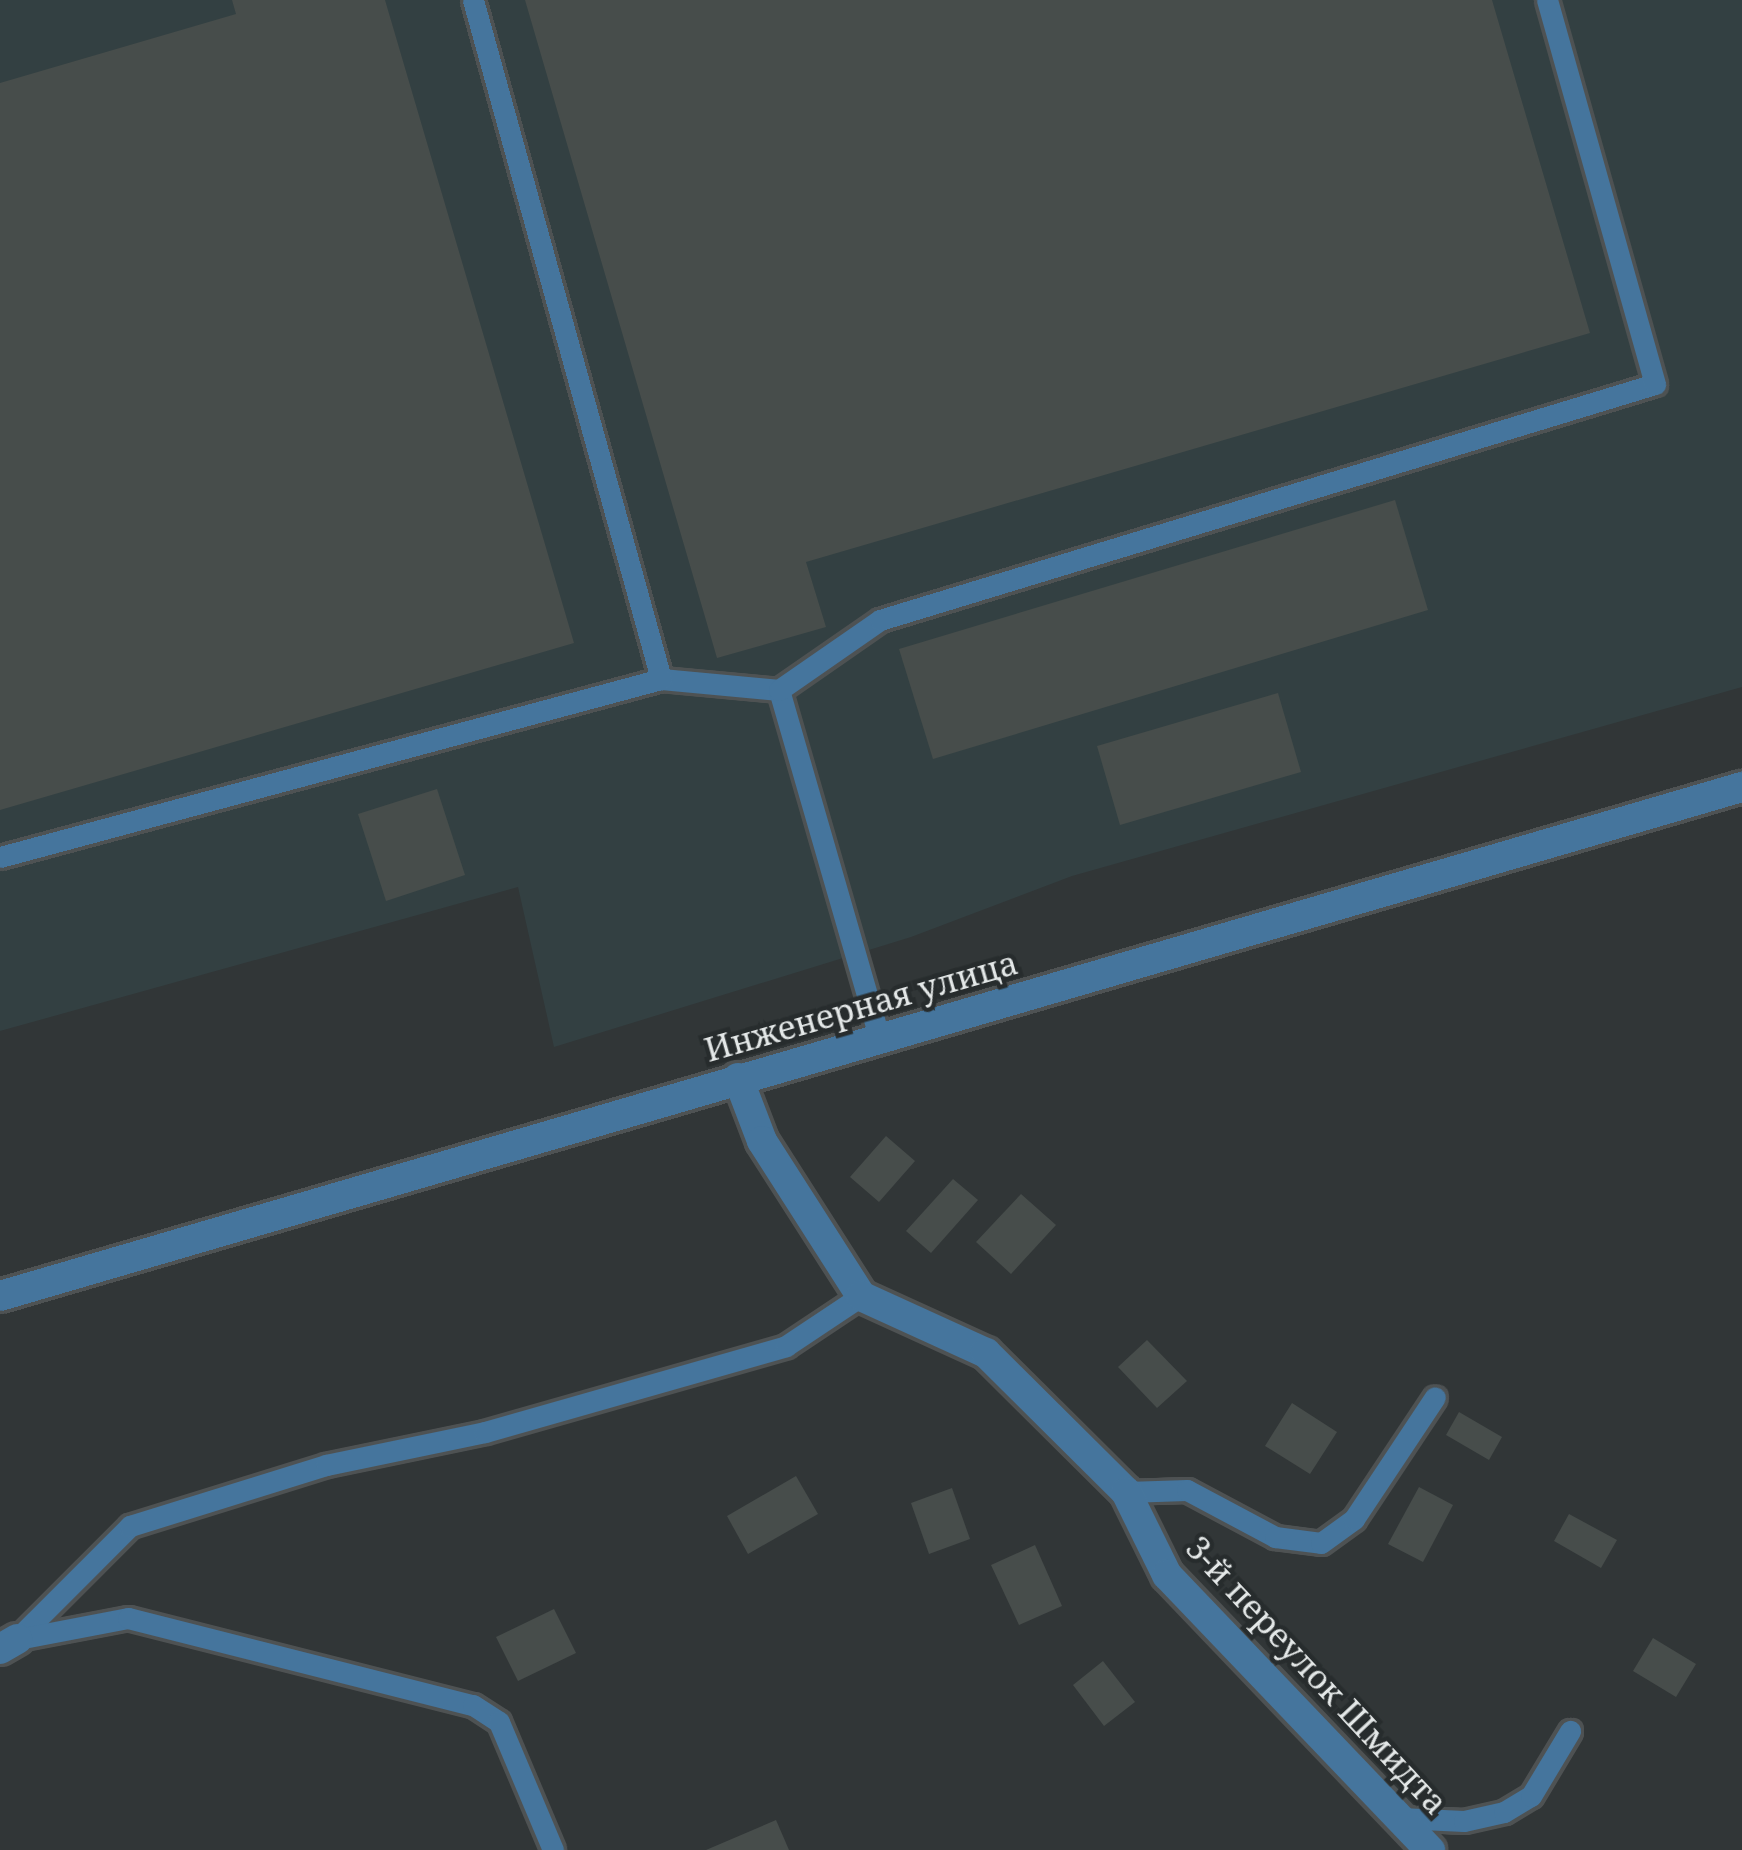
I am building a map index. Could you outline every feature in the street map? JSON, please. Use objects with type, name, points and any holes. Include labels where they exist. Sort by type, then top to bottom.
[{"type":"street","name":"Инженерная улица","points":[[0,1296],[1742,787]]},
{"type":"street","points":[[738,1078],[762,1141],[861,1296]]},
{"type":"street","name":"3-й переулок Шмидта","points":[[861,1296],[986,1353],[1126,1492],[1167,1576],[1430,1850]]},
{"type":"lane","points":[[473,0],[661,679]]},
{"type":"lane","points":[[0,857],[661,679],[779,690],[880,620],[1655,384],[1546,0]]},
{"type":"lane","points":[[779,690],[880,1039]]},
{"type":"lane","points":[[9,1644],[130,1526],[326,1465],[485,1432],[785,1346],[861,1296]]},
{"type":"lane","points":[[1126,1492],[1187,1490],[1275,1537],[1321,1543],[1354,1519],[1435,1397]]},
{"type":"lane","points":[[9,1644],[128,1618],[473,1706],[499,1722],[553,1850]]},
{"type":"lane","points":[[1400,1818],[1464,1822],[1504,1812],[1531,1796],[1570,1731]]},
{"type":"shaded area","points":[[0,0],[1742,0],[1742,687],[1072,876],[911,937],[554,1047],[518,887],[0,1031]]},
{"type":"building","points":[[232,0],[385,0],[574,643],[0,810],[0,83],[236,14]]},
{"type":"building","points":[[525,0],[1492,0],[1590,333],[806,562],[826,627],[717,658]]},
{"type":"building","points":[[1395,500],[1428,610],[933,759],[899,649]]},
{"type":"building","points":[[1278,693],[1301,772],[1120,825],[1097,746]]},
{"type":"building","points":[[437,789],[465,875],[386,901],[358,814]]},
{"type":"building","points":[[886,1136],[915,1161],[879,1202],[850,1177]]},
{"type":"building","points":[[953,1179],[978,1200],[931,1253],[906,1231]]},
{"type":"building","points":[[1021,1194],[1056,1225],[1011,1274],[976,1242]]},
{"type":"building","points":[[1147,1340],[1187,1381],[1157,1408],[1118,1367]]},
{"type":"building","points":[[1292,1403],[1337,1432],[1310,1474],[1265,1446]]},
{"type":"building","points":[[1459,1412],[1502,1437],[1489,1460],[1446,1435]]},
{"type":"building","points":[[796,1476],[818,1514],[748,1554],[727,1516]]},
{"type":"building","points":[[1419,1487],[1453,1505],[1423,1562],[1388,1544]]},
{"type":"building","points":[[952,1488],[970,1539],[929,1554],[911,1503]]},
{"type":"building","points":[[1569,1514],[1617,1540],[1601,1568],[1554,1541]]},
{"type":"building","points":[[1035,1545],[1062,1606],[1019,1625],[991,1565]]},
{"type":"building","points":[[554,1609],[576,1653],[518,1681],[496,1637]]},
{"type":"building","points":[[1653,1638],[1696,1664],[1676,1697],[1633,1671]]},
{"type":"building","points":[[1103,1661],[1135,1702],[1104,1726],[1073,1685]]},
{"type":"building","points":[[776,1820],[789,1850],[706,1850]]}]
